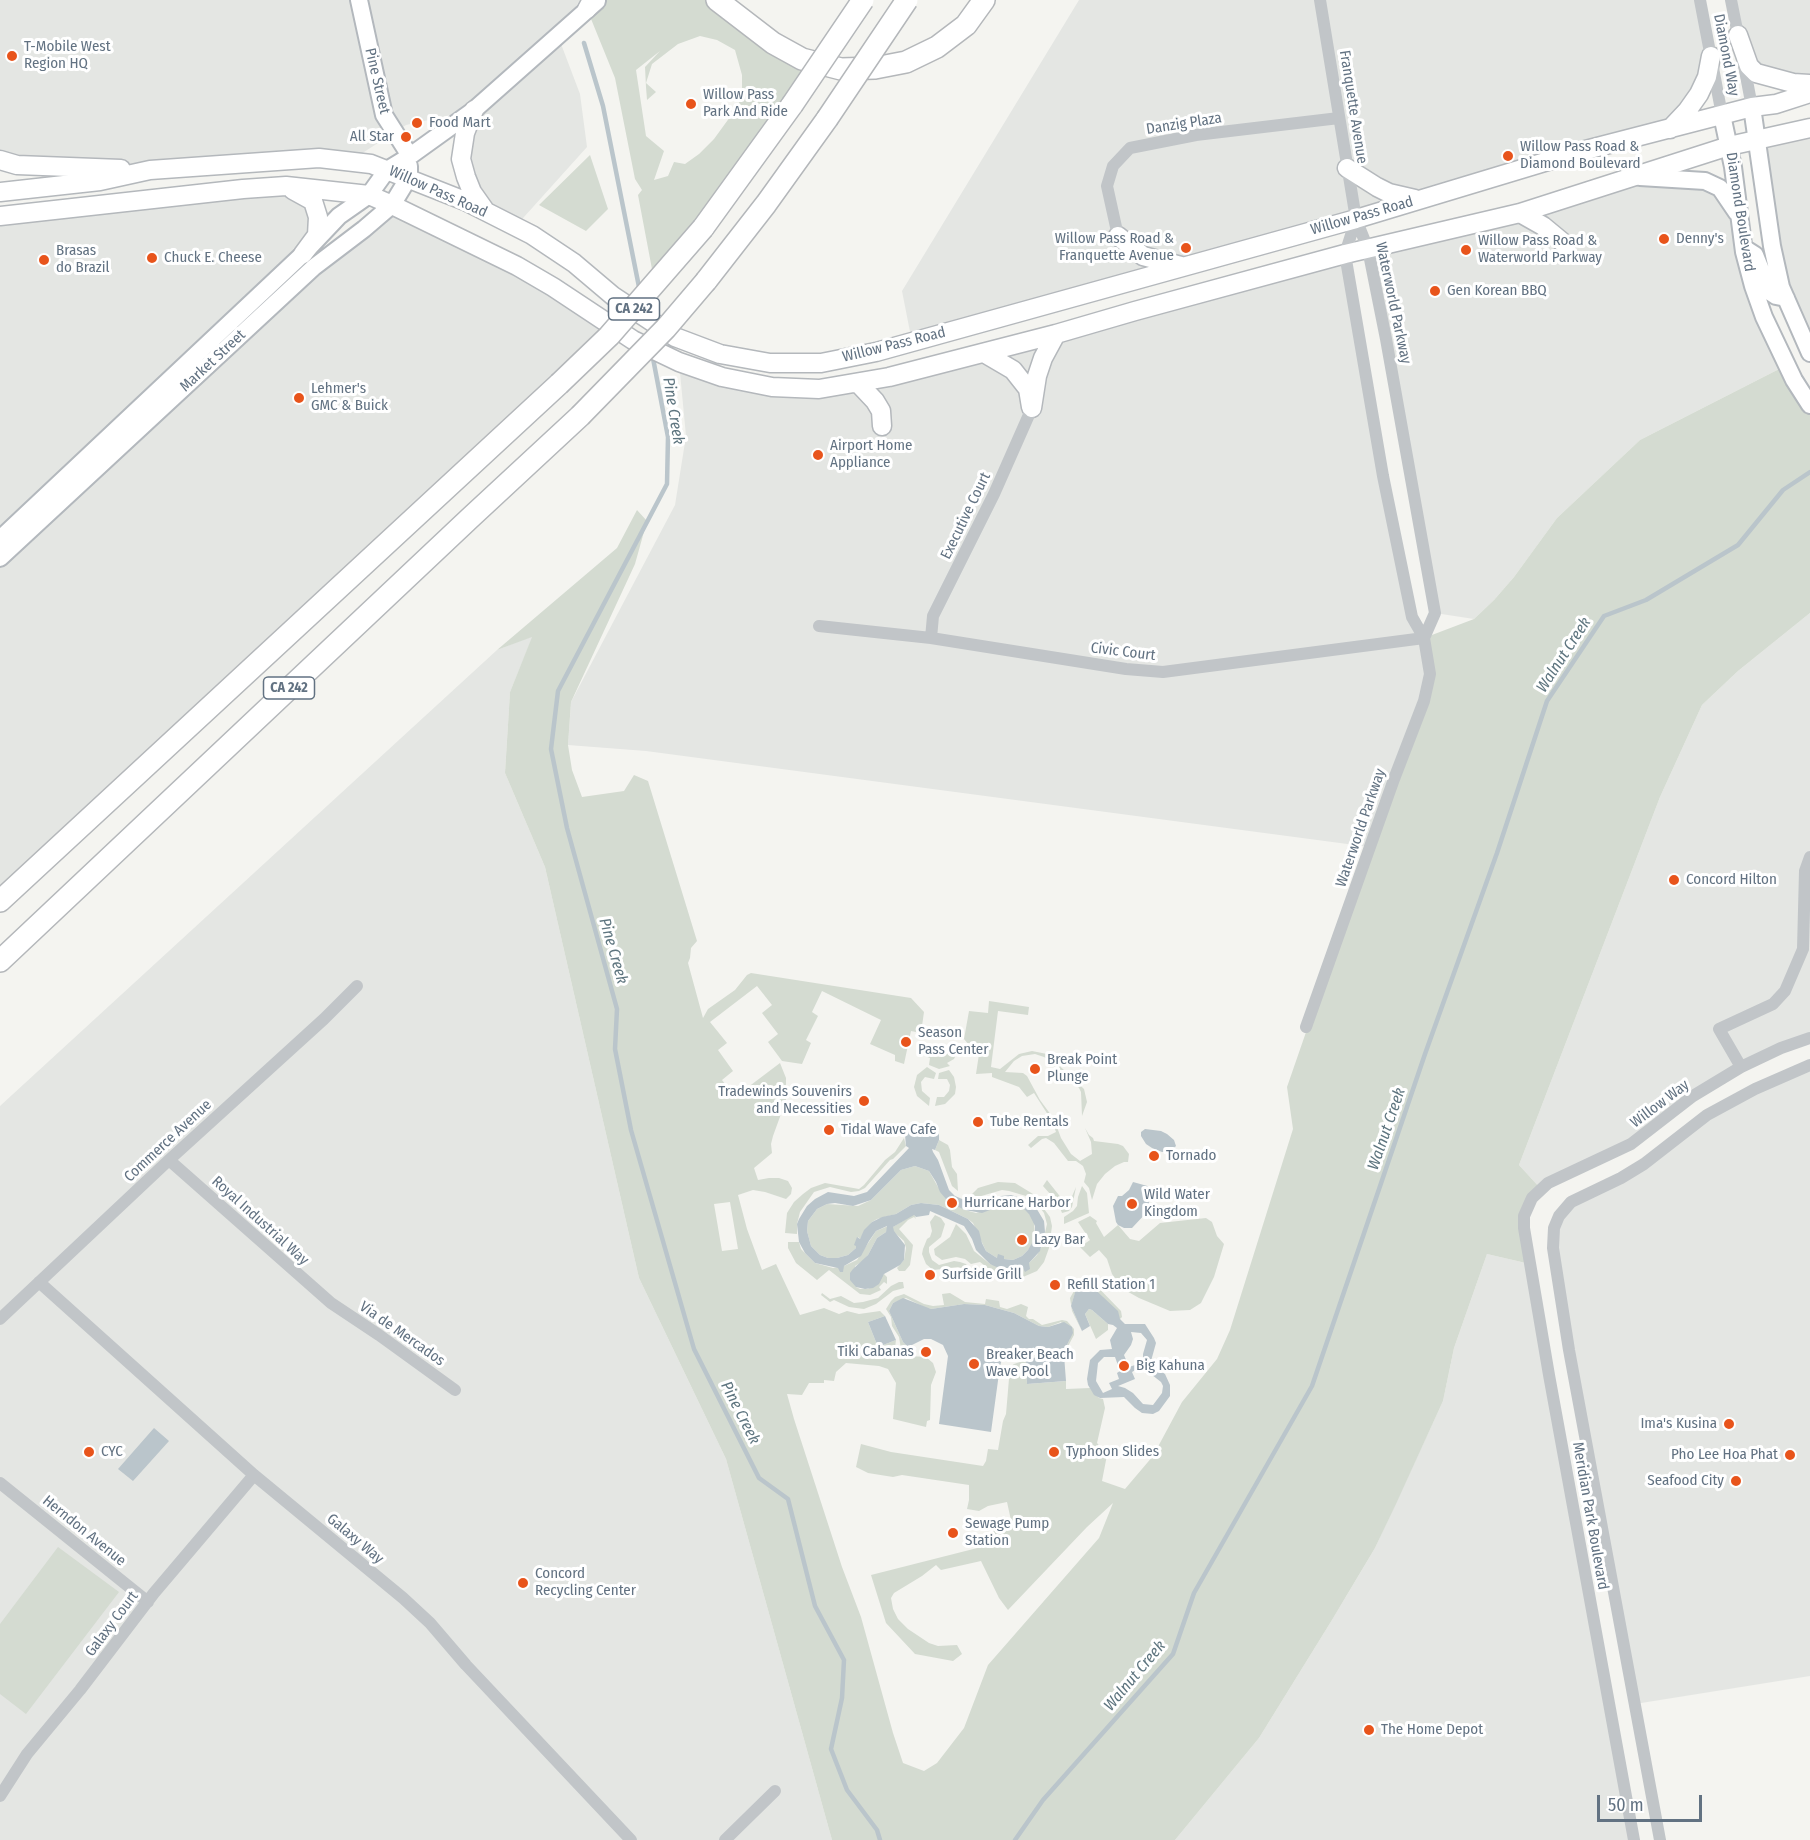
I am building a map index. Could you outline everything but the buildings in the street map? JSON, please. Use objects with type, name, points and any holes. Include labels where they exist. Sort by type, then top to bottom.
[{"type":"highway","points":[[717,0],[773,43],[802,59],[841,69],[876,68],[906,62],[937,47],[966,25],[984,0]]},
{"type":"highway","name":"CA 242","points":[[0,901],[609,336],[703,228],[792,105],[863,0]]},
{"type":"highway","name":"CA 242","points":[[0,961],[461,526],[580,417],[666,328],[766,204],[827,119],[907,0]]},
{"type":"main road","name":"Pine Street","points":[[359,0],[384,115],[410,156]]},
{"type":"main road","name":"Market Street","points":[[0,539],[303,255],[339,216],[369,195],[387,170],[474,110],[592,3]]},
{"type":"main road","points":[[1738,35],[1749,66],[1756,74],[1793,83],[1810,84]]},
{"type":"main road","points":[[1670,129],[1699,94],[1707,77],[1711,56]]},
{"type":"main road","name":"Willow Pass Road","points":[[0,192],[100,181],[150,170],[319,158],[371,164],[409,177],[465,201],[532,235],[574,263],[613,296],[675,337],[720,354],[770,363],[821,363],[885,349],[1356,219],[1578,152],[1752,107],[1776,104],[1810,93]]},
{"type":"main road","name":"Diamond Boulevard","points":[[1752,107],[1772,246],[1781,287],[1810,353]]},
{"type":"main road","points":[[474,110],[465,133],[461,159],[472,192],[487,213]]},
{"type":"main road","name":"Diamond Boulevard","points":[[1722,115],[1729,146],[1747,267],[1764,317],[1794,380],[1810,405]]},
{"type":"main road","name":"Willow Pass Road","points":[[0,216],[286,186],[369,195],[517,266],[641,344],[679,362],[722,377],[772,387],[819,389],[889,377],[1056,334],[1345,254],[1520,213],[1729,146],[1810,128]]},
{"type":"main road","name":"Market Street","points":[[0,558],[314,267],[392,205],[409,177],[410,156]]},
{"type":"main road","points":[[0,160],[17,165],[150,170]]},
{"type":"main road","points":[[1347,168],[1389,193],[1417,200]]},
{"type":"main road","points":[[1636,177],[1705,180],[1720,188],[1733,204],[1740,219]]},
{"type":"main road","points":[[286,186],[313,201],[318,217],[317,235],[303,255]]},
{"type":"main road","points":[[1520,213],[1543,226],[1566,245]]},
{"type":"main road","points":[[1118,236],[1143,256],[1183,266]]},
{"type":"main road","points":[[1744,248],[1755,255],[1770,292],[1786,298]]},
{"type":"main road","points":[[136,411],[152,404],[184,375],[200,373],[200,362],[224,339],[234,319]]},
{"type":"main road","points":[[1032,408],[1037,376],[1043,358],[1056,334]]},
{"type":"main road","points":[[984,353],[1013,370],[1028,389],[1032,408]]},
{"type":"main road","points":[[858,383],[881,411],[882,426]]},
{"type":"street","name":"Franquette Avenue","points":[[1320,0],[1356,219]]},
{"type":"street","name":"Diamond Way","points":[[1700,0],[1722,115]]},
{"type":"street","name":"Diamond Way","points":[[1731,0],[1752,107]]},
{"type":"street","name":"Danzig Plaza","points":[[1118,236],[1107,186],[1113,166],[1130,148],[1196,135],[1339,118]]},
{"type":"street","name":"Waterworld Parkway","points":[[1356,219],[1368,249],[1405,439],[1435,613],[1424,638]]},
{"type":"street","name":"Waterworld Parkway","points":[[1306,1027],[1424,701],[1430,674],[1424,638],[1413,617],[1386,488],[1345,254],[1356,219]]},
{"type":"street","name":"Executive Court","points":[[931,638],[933,616],[994,494],[1032,408]]},
{"type":"street","name":"Civic Court","points":[[819,626],[931,638],[1126,669],[1163,672],[1424,638]]},
{"type":"street","points":[[1741,1067],[1719,1029],[1773,1004],[1785,991],[1803,949],[1805,871],[1810,857]]},
{"type":"street","name":"Commerce Avenue","points":[[0,1319],[357,986]]},
{"type":"street","name":"Willow Way","points":[[1532,1198],[1554,1179],[1631,1144],[1694,1096],[1741,1067],[1781,1048],[1810,1038]]},
{"type":"street","name":"Meridian Park Boulevard","points":[[1660,1840],[1569,1350],[1552,1238],[1559,1216],[1571,1202],[1644,1164],[1707,1115],[1755,1089],[1810,1065]]},
{"type":"street","name":"Royal Industrial Way","points":[[169,1160],[331,1303]]},
{"type":"street","name":"Meridian Park Boulevard","points":[[1532,1198],[1524,1216],[1526,1238],[1634,1840]]},
{"type":"street","name":"Galaxy Way","points":[[39,1282],[254,1475],[430,1623],[466,1665],[631,1840]]},
{"type":"street","name":"Via de Mercados","points":[[331,1303],[455,1390]]},
{"type":"street","name":"Galaxy Court","points":[[0,1796],[27,1754],[177,1565],[254,1475]]},
{"type":"street","name":"Herndon Avenue","points":[[0,1483],[148,1602]]},
{"type":"street","points":[[725,1840],[775,1791]]},
{"type":"shaded area","points":[[0,0],[580,0],[558,36],[580,94],[587,147],[515,227],[487,213],[468,163],[473,110],[406,125],[350,161],[150,170],[0,160]]},
{"type":"shaded area","points":[[598,0],[717,0],[820,64],[655,285],[638,195],[642,190],[635,179],[615,78],[587,9]],"holes":[[[700,36],[717,40],[735,50],[742,75],[742,93],[738,106],[714,139],[699,154],[685,164],[674,162],[668,176],[654,180],[664,151],[646,136],[636,70],[660,51],[645,67],[647,100],[656,92],[646,83],[652,64],[678,44]]]},
{"type":"shaded area","points":[[1079,0],[1700,0],[1711,56],[1669,129],[912,342],[902,291]]},
{"type":"shaded area","points":[[1731,0],[1810,0],[1810,84],[1756,73]]},
{"type":"shaded area","points":[[1810,128],[1810,353],[1781,287],[1757,139]]},
{"type":"shaded area","points":[[590,155],[608,209],[586,231],[539,205]]},
{"type":"shaded area","points":[[1636,177],[1720,188],[1787,365],[1640,440],[1557,518],[1514,577],[1474,619],[1435,613],[1368,249]]},
{"type":"shaded area","points":[[286,186],[313,201],[317,235],[0,539],[0,215]]},
{"type":"shaded area","points":[[392,205],[616,328],[0,901],[0,558]]},
{"type":"shaded area","points":[[1345,254],[1383,476],[1430,674],[1370,847],[646,751],[568,745],[571,702],[675,505],[686,436],[679,362],[819,389]]},
{"type":"shaded area","points":[[1787,365],[1810,405],[1810,613],[1738,671],[1702,705],[1660,797],[1519,1165],[1541,1189],[1527,1209],[1530,1264],[1487,1254],[1454,1348],[1443,1401],[1375,1548],[1259,1738],[1175,1840],[832,1840],[726,1459],[639,1278],[545,867],[505,773],[510,692],[532,637],[497,650],[617,548],[637,510],[647,521],[635,564],[571,702],[568,745],[572,770],[582,797],[624,791],[634,775],[648,781],[697,941],[691,948],[688,963],[703,1018],[708,1009],[735,990],[751,973],[911,998],[924,1012],[921,1033],[911,1031],[904,1064],[895,1061],[895,1055],[870,1044],[881,1020],[822,991],[812,1012],[818,1016],[806,1040],[811,1043],[802,1064],[782,1061],[768,1042],[778,1034],[762,1013],[772,1005],[757,986],[710,1022],[727,1043],[718,1050],[733,1071],[722,1080],[735,1097],[780,1063],[786,1078],[786,1104],[773,1136],[772,1153],[754,1168],[758,1180],[779,1178],[788,1181],[792,1188],[791,1194],[786,1199],[753,1190],[738,1195],[762,1270],[776,1264],[800,1315],[824,1308],[839,1314],[847,1311],[859,1314],[880,1311],[885,1316],[868,1322],[878,1347],[896,1340],[897,1352],[926,1357],[933,1363],[936,1372],[931,1385],[930,1420],[927,1421],[926,1427],[893,1419],[896,1383],[888,1369],[879,1366],[846,1363],[836,1372],[834,1381],[809,1383],[802,1395],[787,1394],[842,1567],[861,1617],[903,1763],[924,1771],[937,1763],[964,1728],[988,1665],[1099,1538],[1113,1503],[1008,1610],[999,1598],[981,1561],[941,1570],[936,1565],[894,1593],[891,1598],[893,1609],[898,1619],[908,1629],[929,1643],[938,1646],[957,1645],[962,1654],[953,1661],[915,1654],[886,1623],[871,1575],[997,1543],[993,1530],[1012,1525],[1007,1502],[988,1506],[979,1511],[967,1509],[969,1485],[902,1475],[893,1477],[868,1473],[856,1467],[861,1444],[891,1452],[983,1466],[988,1449],[998,1450],[1006,1414],[1010,1367],[1026,1360],[1027,1384],[1066,1381],[1066,1389],[1090,1388],[1099,1398],[1103,1399],[1105,1408],[1097,1443],[1107,1455],[1102,1481],[1125,1489],[1153,1456],[1182,1402],[1217,1359],[1230,1330],[1293,1129],[1287,1087],[1430,674],[1424,638],[1474,619],[1514,577],[1557,518],[1640,440]],"holes":[[[730,1202],[738,1249],[722,1251],[714,1204]]]},
{"type":"shaded area","points":[[1810,613],[1810,1038],[1741,1067],[1631,1144],[1541,1189],[1519,1165],[1660,797],[1702,705],[1738,671]]},
{"type":"shaded area","points":[[533,636],[510,692],[505,773],[545,867],[639,1278],[726,1459],[832,1840],[0,1840],[0,1106],[497,650]]},
{"type":"shaded area","points":[[989,1001],[1029,1007],[1028,1015],[998,1011],[991,1067],[1000,1069],[1019,1054],[1032,1051],[1047,1054],[1084,1089],[1087,1102],[1082,1116],[1079,1088],[1070,1077],[1060,1074],[1044,1057],[1035,1054],[1022,1056],[1014,1061],[1005,1072],[1023,1073],[1027,1076],[1054,1119],[1061,1138],[1071,1154],[1080,1161],[1092,1154],[1091,1142],[1085,1128],[1094,1141],[1118,1144],[1123,1146],[1129,1154],[1128,1162],[1115,1166],[1105,1174],[1097,1184],[1092,1200],[1089,1188],[1084,1182],[1086,1174],[1083,1166],[1076,1161],[1068,1161],[1054,1143],[1046,1138],[1031,1148],[1028,1145],[1038,1136],[1048,1136],[1056,1132],[1052,1121],[1034,1093],[1027,1097],[1019,1087],[992,1077],[992,1073],[976,1074],[979,1054],[964,1039],[969,1011],[988,1013]]},
{"type":"shaded area","points":[[928,1047],[938,1054],[944,1054],[948,1050],[954,1051],[956,1055],[947,1063],[950,1066],[939,1069],[929,1065],[930,1058],[925,1056],[924,1052]]},
{"type":"shaded area","points":[[1810,1065],[1810,1676],[1635,1704],[1553,1248],[1559,1216],[1707,1115]]},
{"type":"shaded area","points":[[927,1067],[936,1073],[934,1079],[925,1077],[921,1082],[922,1091],[930,1098],[929,1106],[917,1096],[914,1087],[917,1075]]},
{"type":"shaded area","points":[[949,1070],[954,1077],[955,1094],[945,1104],[935,1106],[937,1097],[944,1097],[950,1085],[947,1079],[938,1079],[939,1073]]},
{"type":"shaded area","points":[[914,1126],[936,1129],[939,1140],[935,1150],[932,1149],[949,1190],[955,1196],[974,1204],[1011,1195],[1035,1206],[1044,1221],[1045,1232],[1040,1251],[1029,1263],[1030,1269],[1025,1272],[1022,1266],[1003,1270],[990,1264],[976,1250],[964,1226],[930,1211],[929,1215],[916,1217],[914,1215],[893,1227],[905,1245],[904,1260],[900,1265],[884,1274],[879,1284],[873,1288],[856,1287],[850,1280],[850,1273],[868,1255],[877,1238],[886,1232],[887,1226],[876,1231],[861,1256],[844,1266],[843,1272],[840,1272],[838,1268],[815,1263],[805,1253],[799,1242],[797,1224],[807,1206],[828,1192],[854,1196],[867,1192],[909,1148],[906,1146],[905,1135],[908,1129]],"holes":[[[915,1166],[929,1171],[946,1199],[965,1210],[982,1213],[1003,1205],[1015,1205],[1024,1209],[1035,1226],[1035,1238],[1028,1250],[1013,1260],[1004,1259],[1004,1256],[998,1254],[997,1258],[986,1251],[979,1231],[968,1219],[939,1205],[921,1203],[872,1222],[864,1230],[860,1239],[857,1237],[854,1245],[856,1248],[848,1255],[828,1258],[820,1255],[811,1246],[807,1231],[808,1221],[817,1209],[827,1204],[853,1206],[871,1200],[901,1170]]]},
{"type":"shaded area","points":[[1145,1129],[1167,1134],[1174,1140],[1176,1146],[1162,1152],[1152,1148],[1141,1136],[1141,1132]]},
{"type":"shaded area","points":[[904,1138],[906,1146],[865,1188],[851,1192],[830,1187],[814,1192],[800,1212],[797,1234],[785,1233],[787,1213],[803,1194],[825,1183],[859,1189],[895,1152]]},
{"type":"shaded area","points":[[939,1140],[948,1145],[950,1150],[952,1167],[957,1174],[958,1191],[952,1186],[939,1152],[935,1150]]},
{"type":"shaded area","points":[[915,1166],[929,1171],[938,1187],[965,1210],[976,1213],[1003,1205],[1015,1205],[1024,1209],[1034,1222],[1035,1238],[1031,1247],[1022,1256],[1013,1260],[997,1258],[986,1251],[973,1223],[968,1219],[939,1205],[921,1203],[872,1222],[860,1239],[858,1237],[856,1248],[848,1255],[828,1258],[820,1255],[811,1246],[807,1231],[808,1221],[817,1209],[827,1204],[858,1206],[871,1200],[901,1170]]},
{"type":"shaded area","points":[[1047,1180],[1066,1204],[1070,1201],[1076,1187],[1069,1211],[1062,1213],[1058,1203],[1043,1186]]},
{"type":"shaded area","points":[[998,1182],[1015,1183],[1033,1194],[1050,1217],[1052,1226],[1049,1248],[1044,1262],[1037,1271],[1023,1277],[1015,1278],[993,1272],[980,1262],[971,1264],[965,1259],[956,1257],[942,1260],[935,1255],[934,1249],[950,1237],[956,1224],[966,1234],[974,1251],[990,1264],[1015,1269],[1029,1263],[1037,1255],[1042,1246],[1047,1224],[1044,1213],[1038,1205],[1026,1196],[1002,1190],[971,1199],[969,1197],[978,1188]]},
{"type":"shaded area","name":"Wild Water Kingdom","points":[[1133,1182],[1151,1187],[1148,1211],[1132,1228],[1124,1228],[1116,1222],[1113,1206],[1118,1196],[1122,1196],[1129,1190]]},
{"type":"shaded area","points":[[1082,1186],[1087,1193],[1089,1213],[1064,1224],[1064,1217],[1077,1206]]},
{"type":"shaded area","points":[[914,1214],[916,1219],[914,1217],[908,1220],[899,1229],[913,1245],[910,1265],[905,1271],[899,1271],[897,1268],[904,1260],[906,1248],[904,1241],[893,1231],[893,1227]]},
{"type":"shaded area","points":[[935,1215],[945,1224],[941,1237],[929,1247],[932,1260],[939,1265],[954,1261],[960,1262],[966,1264],[971,1271],[958,1267],[933,1270],[926,1264],[922,1254],[932,1231],[930,1222]]},
{"type":"shaded area","points":[[1090,1216],[1097,1221],[1104,1237],[1118,1225],[1130,1239],[1139,1241],[1160,1223],[1206,1218],[1212,1222],[1217,1236],[1224,1244],[1214,1277],[1201,1303],[1190,1310],[1170,1311],[1123,1289],[1112,1274],[1107,1259],[1099,1250],[1090,1257],[1080,1247],[1090,1240],[1078,1222]]},
{"type":"shaded area","points":[[888,1226],[886,1232],[877,1238],[868,1255],[855,1266],[856,1287],[860,1289],[868,1289],[884,1274],[887,1277],[887,1284],[884,1282],[879,1287],[881,1290],[870,1295],[860,1294],[829,1270],[817,1280],[796,1263],[788,1248],[788,1242],[799,1242],[801,1249],[815,1263],[833,1268],[844,1266],[857,1260],[876,1231]]},
{"type":"shaded area","points":[[1487,1254],[1530,1264],[1634,1840],[1175,1840],[1259,1738],[1375,1548],[1443,1401],[1454,1348]]},
{"type":"shaded area","points":[[1088,1277],[1121,1311],[1122,1317],[1120,1319],[1076,1290],[1071,1306],[1070,1298],[1078,1284]]},
{"type":"shaded area","points":[[899,1282],[903,1282],[904,1288],[893,1291],[876,1304],[864,1309],[849,1307],[834,1300],[830,1302],[821,1295],[822,1293],[830,1299],[841,1296],[854,1303],[863,1302],[878,1298]]},
{"type":"shaded area","name":"Big Kahuna","points":[[1087,1282],[1118,1311],[1120,1319],[1125,1324],[1145,1324],[1156,1343],[1151,1365],[1165,1374],[1170,1385],[1170,1396],[1159,1411],[1153,1414],[1142,1413],[1124,1397],[1100,1398],[1094,1395],[1087,1379],[1090,1360],[1100,1350],[1112,1349],[1110,1340],[1117,1328],[1089,1309],[1085,1314],[1090,1326],[1082,1331],[1071,1306],[1076,1289]],"holes":[[[1131,1332],[1141,1333],[1147,1340],[1143,1363],[1147,1371],[1163,1386],[1162,1393],[1153,1405],[1143,1404],[1133,1393],[1118,1386],[1135,1379],[1132,1372],[1137,1369],[1135,1365],[1129,1367],[1124,1355],[1133,1339]],[[1104,1357],[1115,1357],[1120,1371],[1117,1373],[1119,1379],[1109,1383],[1112,1389],[1103,1393],[1096,1381],[1098,1363]]]},
{"type":"shaded area","points":[[950,1293],[965,1302],[985,1304],[986,1299],[999,1301],[1000,1307],[1007,1309],[1021,1304],[1028,1307],[1026,1316],[1029,1319],[1042,1325],[1067,1321],[1074,1329],[1074,1335],[1064,1351],[1070,1339],[1061,1322],[1048,1327],[1039,1326],[1014,1313],[985,1305],[964,1304],[931,1309],[906,1298],[893,1303],[889,1311],[903,1342],[908,1347],[906,1350],[901,1349],[899,1337],[886,1309],[891,1301],[904,1294],[924,1304],[944,1305],[942,1294]]},
{"type":"shaded area","name":"Breaker Beach Wave Pool","points":[[903,1298],[931,1309],[964,1304],[985,1305],[1014,1313],[1039,1326],[1048,1327],[1064,1322],[1072,1327],[1073,1333],[1064,1351],[1047,1348],[1029,1355],[1013,1351],[1003,1356],[991,1432],[939,1424],[948,1356],[943,1345],[931,1339],[924,1339],[908,1347],[903,1342],[889,1311],[893,1303]]},
{"type":"shaded area","points":[[1089,1309],[1108,1324],[1108,1330],[1096,1339],[1085,1314]]},
{"type":"shaded area","points":[[885,1316],[896,1340],[878,1347],[868,1322]]},
{"type":"shaded area","points":[[1044,1352],[1064,1355],[1066,1381],[1027,1384],[1026,1360]]},
{"type":"shaded area","points":[[154,1428],[169,1441],[133,1481],[118,1469]]},
{"type":"shaded area","points":[[58,1547],[119,1592],[26,1714],[0,1694],[0,1624]]},
{"type":"waterway","name":"Pine Creek","points":[[584,43],[603,106],[640,292]]},
{"type":"waterway","name":"Pine Creek","points":[[652,353],[668,437],[667,484],[558,691],[551,749],[567,828],[617,1009],[615,1049],[631,1130],[694,1349],[759,1478],[788,1499],[815,1606],[844,1660],[842,1698],[831,1749],[847,1790],[877,1830],[880,1840]]},
{"type":"waterway","name":"Walnut Creek","points":[[1015,1840],[1043,1800],[1173,1654],[1194,1593],[1312,1386],[1425,1054],[1497,853],[1547,701],[1604,616],[1646,600],[1738,545],[1783,490],[1810,472]]},
{"type":"place","name":"T-Mobile West Region HQ","points":[[12,56]]},
{"type":"place","name":"Willow Pass Park And Ride","points":[[691,104]]},
{"type":"place","name":"Food Mart","points":[[417,123]]},
{"type":"place","name":"All Star","points":[[406,137]]},
{"type":"place","name":"Willow Pass Road & Diamond Boulevard","points":[[1508,156]]},
{"type":"place","name":"Denny's","points":[[1664,239]]},
{"type":"place","name":"Willow Pass Road & Franquette Avenue","points":[[1186,248]]},
{"type":"place","name":"Willow Pass Road & Waterworld Parkway","points":[[1466,250]]},
{"type":"place","name":"Chuck E. Cheese","points":[[152,258]]},
{"type":"place","name":"Brasas do Brazil","points":[[44,260]]},
{"type":"place","name":"Gen Korean BBQ","points":[[1435,291]]},
{"type":"place","name":"Lehmer's GMC & Buick","points":[[299,398]]},
{"type":"place","name":"Airport Home Appliance","points":[[818,455]]},
{"type":"place","name":"Concord Hilton","points":[[1674,880]]},
{"type":"place","name":"Season Pass Center","points":[[906,1042]]},
{"type":"place","name":"Break Point Plunge","points":[[1035,1069]]},
{"type":"place","name":"Tradewinds Souvenirs and Necessities","points":[[864,1101]]},
{"type":"place","name":"Tube Rentals","points":[[978,1122]]},
{"type":"place","name":"Tidal Wave Cafe","points":[[829,1130]]},
{"type":"place","name":"Tornado","points":[[1154,1156]]},
{"type":"place","name":"Hurricane Harbor","points":[[952,1203]]},
{"type":"place","name":"Wild Water Kingdom","points":[[1132,1204]]},
{"type":"place","name":"Lazy Bar","points":[[1022,1240]]},
{"type":"place","name":"Surfside Grill","points":[[930,1275]]},
{"type":"place","name":"Refill Station 1","points":[[1055,1285]]},
{"type":"place","name":"Tiki Cabanas","points":[[926,1352]]},
{"type":"place","name":"Breaker Beach Wave Pool","points":[[974,1364]]},
{"type":"place","name":"Big Kahuna","points":[[1124,1366]]},
{"type":"place","name":"Ima's Kusina","points":[[1729,1424]]},
{"type":"place","name":"CYC","points":[[89,1452]]},
{"type":"place","name":"Typhoon Slides","points":[[1054,1452]]},
{"type":"place","name":"Pho Lee Hoa Phat","points":[[1790,1455]]},
{"type":"place","name":"Seafood City","points":[[1736,1481]]},
{"type":"place","name":"Sewage Pump Station","points":[[953,1533]]},
{"type":"place","name":"Concord Recycling Center","points":[[523,1583]]},
{"type":"place","name":"The Home Depot","points":[[1369,1730]]}]
